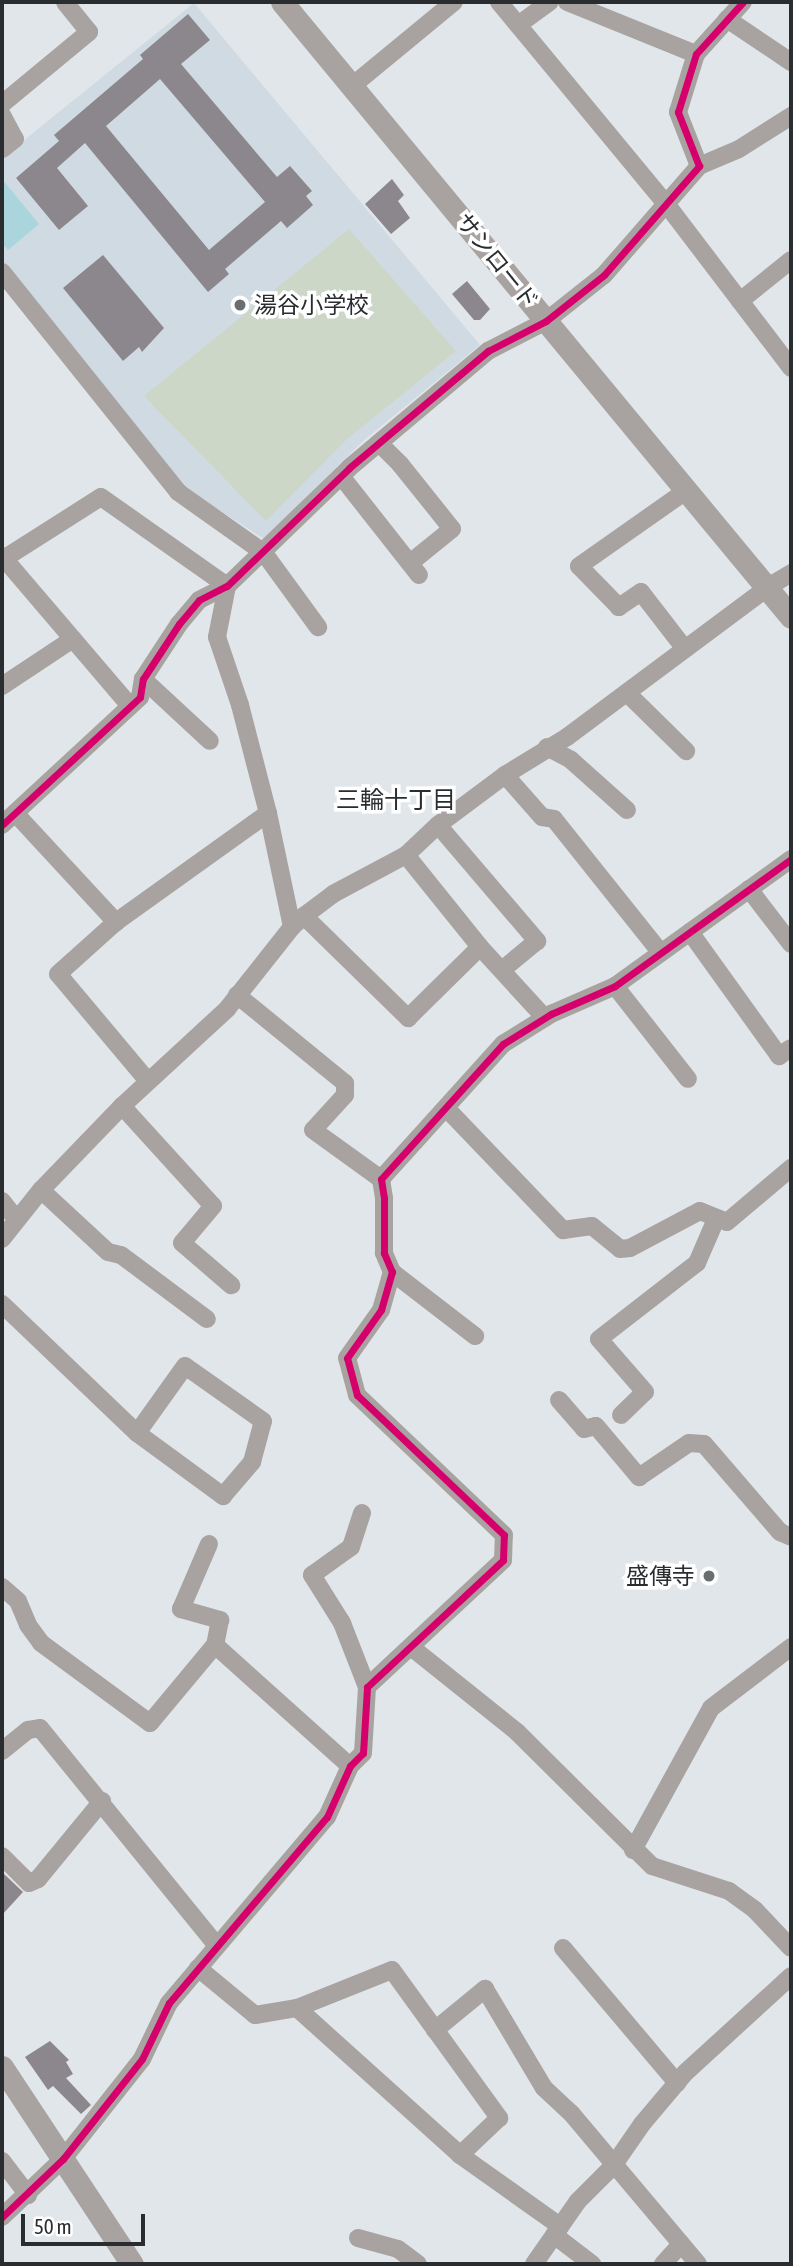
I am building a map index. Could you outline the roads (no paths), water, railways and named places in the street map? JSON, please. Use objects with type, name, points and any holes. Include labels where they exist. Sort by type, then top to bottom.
[{"type":"street","points":[[2,104],[89,32],[65,2]]},
{"type":"street","name":"サンロード","points":[[282,2],[791,617]]},
{"type":"street","points":[[352,86],[454,2]]},
{"type":"street","points":[[499,2],[667,205],[791,368]]},
{"type":"street","points":[[518,25],[550,2]]},
{"type":"street","points":[[567,2],[696,54]]},
{"type":"street","points":[[699,166],[678,112],[696,54],[743,2]]},
{"type":"street","points":[[727,19],[791,62]]},
{"type":"street","points":[[2,116],[15,139],[2,149]]},
{"type":"street","points":[[116,922],[9,819],[140,697],[143,679],[179,624],[199,600],[227,586],[264,553],[341,475],[488,351],[546,321],[604,275],[699,166],[739,149],[791,116]]},
{"type":"street","points":[[740,301],[791,260]]},
{"type":"street","points":[[2,272],[178,492],[241,534],[264,553],[318,627]]},
{"type":"street","points":[[341,475],[415,569],[452,529],[400,464],[379,443]]},
{"type":"street","points":[[685,649],[641,592],[619,607],[579,566],[687,490]]},
{"type":"street","points":[[130,706],[3,558],[101,497],[227,586]]},
{"type":"street","points":[[2,1240],[41,1190],[147,1080],[228,1009],[298,921],[333,894],[405,855],[438,825],[505,775],[567,737],[768,587],[791,573]]},
{"type":"street","points":[[227,586],[216,637],[240,705],[298,921],[408,1018],[480,947]]},
{"type":"street","points":[[2,686],[73,639]]},
{"type":"street","points":[[143,679],[210,741]]},
{"type":"street","points":[[627,693],[686,751]]},
{"type":"street","points":[[547,747],[571,760],[627,810]]},
{"type":"street","points":[[505,775],[542,817],[554,819],[661,953]]},
{"type":"street","points":[[147,1080],[58,974],[116,922],[268,813]]},
{"type":"street","points":[[438,825],[537,941],[502,970]]},
{"type":"street","points":[[405,855],[480,947],[545,1018]]},
{"type":"street","points":[[381,1179],[503,1044],[545,1018],[615,986],[791,859]]},
{"type":"street","points":[[749,889],[791,944]]},
{"type":"street","points":[[690,932],[779,1056],[791,1048]]},
{"type":"street","points":[[615,986],[688,1079]]},
{"type":"street","points":[[237,995],[345,1083],[345,1094],[313,1130],[381,1179],[384,1198],[384,1253],[392,1272],[475,1336]]},
{"type":"street","points":[[122,1106],[213,1206],[182,1242],[231,1285]]},
{"type":"street","points":[[447,1109],[563,1230],[592,1227],[602,1231],[615,1247],[630,1248],[700,1211],[727,1222],[791,1168]]},
{"type":"street","points":[[41,1190],[108,1252],[121,1255],[207,1319]]},
{"type":"street","points":[[2,1201],[16,1219]]},
{"type":"street","points":[[621,1415],[646,1392],[599,1339],[697,1264],[716,1219]]},
{"type":"street","points":[[367,1687],[503,1560],[504,1535],[356,1395],[347,1358],[381,1310],[392,1272]]},
{"type":"street","points":[[2,1304],[136,1433],[223,1496],[252,1462],[263,1421],[185,1366],[136,1433]]},
{"type":"street","points":[[559,1400],[584,1429],[596,1426],[639,1477],[690,1443],[705,1444],[780,1532],[791,1537]]},
{"type":"street","points":[[2,2217],[63,2159],[142,2059],[169,2003],[327,1817],[350,1766],[363,1753],[367,1687],[342,1623],[312,1574],[351,1547],[362,1513]]},
{"type":"street","points":[[2,1587],[18,1601],[28,1625],[41,1643],[150,1723],[215,1645],[220,1620],[181,1609],[209,1544]]},
{"type":"street","points":[[215,1645],[350,1766]]},
{"type":"street","points":[[411,1647],[517,1732],[634,1850],[663,1871],[729,1891],[755,1910],[791,1948]]},
{"type":"street","points":[[634,1850],[711,1708],[791,1647]]},
{"type":"street","points":[[2,1751],[28,1730],[40,1728],[102,1801],[217,1946]]},
{"type":"street","points":[[2,1856],[29,1883],[38,1879],[102,1801]]},
{"type":"street","points":[[563,1948],[677,2082]]},
{"type":"street","points":[[198,1968],[255,2015],[297,2008],[392,1970],[499,2118],[460,2155]]},
{"type":"street","points":[[534,2264],[578,2201],[613,2166],[642,2124],[677,2082],[791,1976]]},
{"type":"street","points":[[435,2030],[485,1989],[544,2088],[571,2113],[698,2264]]},
{"type":"street","points":[[297,2008],[460,2155],[557,2231],[592,2264]]},
{"type":"street","points":[[2,2067],[132,2264]]},
{"type":"street","points":[[2,2161],[27,2195]]},
{"type":"street","points":[[358,2238],[398,2249],[418,2264]]},
{"type":"street","points":[[663,2264],[681,2244]]},
{"type":"water","points":[[2,179],[39,224],[8,250],[2,243]]},
{"type":"place","name":"湯谷小学校","points":[[240,305]]},
{"type":"place","name":"盛傳寺","points":[[709,1576]]},
{"type":"district","name":"三輪十丁目","points":[[396,800]]}]
